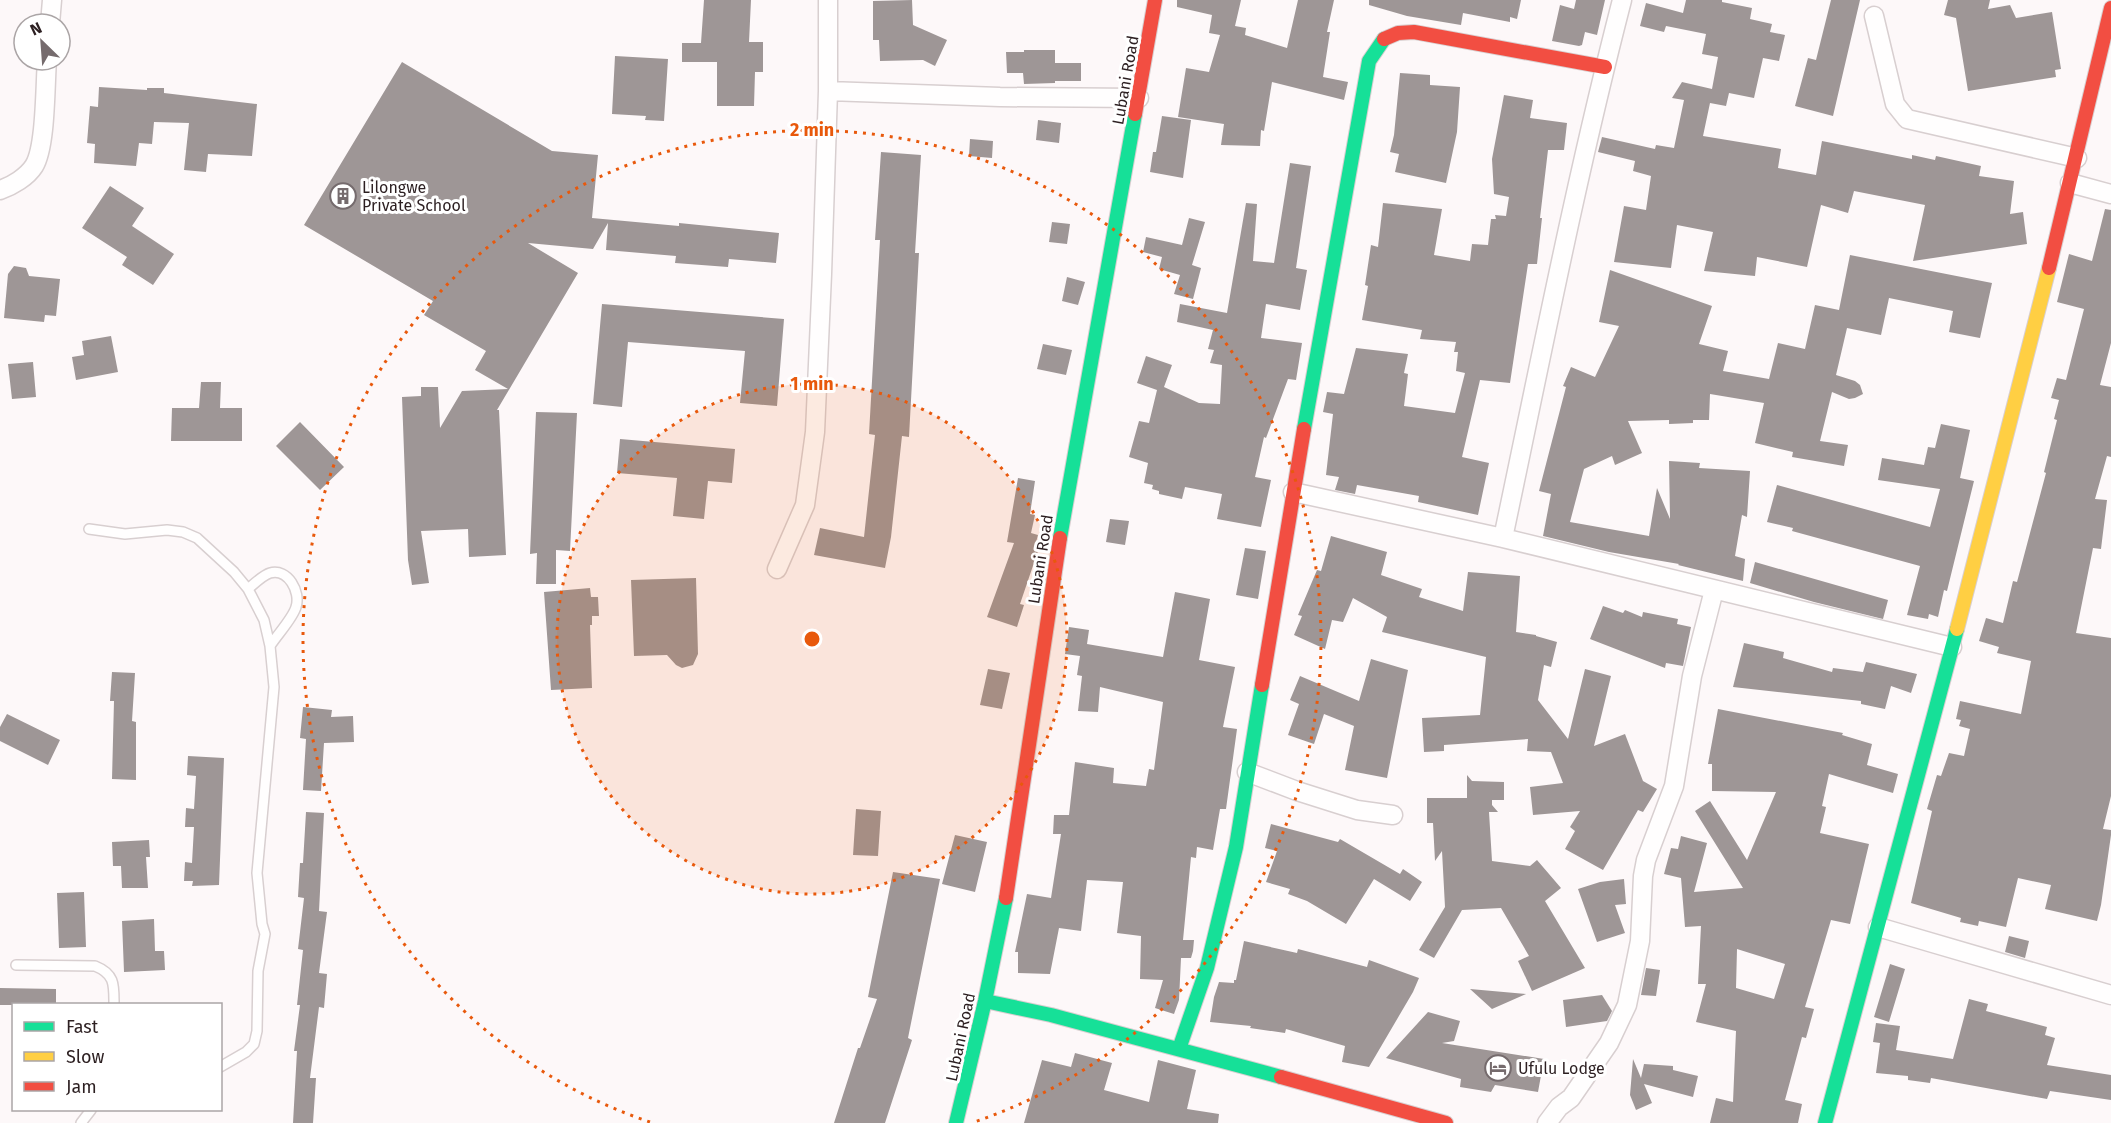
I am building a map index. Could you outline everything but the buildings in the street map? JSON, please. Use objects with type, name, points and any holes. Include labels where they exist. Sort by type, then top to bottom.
[{"type":"street","points":[[777,569],[805,505],[815,432],[828,91],[828,0]]},
{"type":"street","name":"Lubani Road","points":[[956,1123],[985,1001],[1011,872],[1054,570],[1155,0]]},
{"type":"street","points":[[1503,538],[1563,254],[1622,0]]},
{"type":"street","points":[[1825,1123],[1952,647],[2077,158],[2111,9]]},
{"type":"street","points":[[1874,16],[1895,104],[1907,118],[2077,158]]},
{"type":"street","points":[[1179,1050],[1207,968],[1236,847],[1318,341],[1369,61],[1376,47],[1386,36],[1399,32],[1414,32],[1605,67]]},
{"type":"street","points":[[0,190],[21,180],[33,167],[40,151],[46,72]]},
{"type":"street","points":[[828,91],[1000,97],[1139,98]]},
{"type":"street","points":[[2070,183],[2111,194]]},
{"type":"street","points":[[1293,492],[1503,538],[1952,647]]},
{"type":"street","points":[[1547,1123],[1559,1107],[1571,1098],[1609,1043],[1627,1005],[1640,941],[1643,876],[1646,860],[1674,786],[1692,676],[1714,590]]},
{"type":"street","points":[[1247,772],[1357,810],[1394,815]]},
{"type":"street","points":[[1878,927],[2111,995]]},
{"type":"street","points":[[985,1001],[1051,1015],[1446,1123]]},
{"type":"lane","points":[[89,529],[125,534],[167,530],[183,532],[197,538],[234,572],[248,590],[264,621],[270,646],[273,696],[258,873],[262,924],[265,934],[258,971],[257,1031],[254,1044],[246,1052],[222,1066]]},
{"type":"lane","points":[[248,590],[269,573],[280,572],[291,580],[298,594],[296,608],[270,646]]},
{"type":"lane","points":[[16,965],[95,966],[106,971],[112,980],[114,1003]]},
{"type":"lane","points":[[81,1123],[90,1111]]},
{"type":"traffic: fast","points":[[1304,429],[1369,61],[1384,39]]},
{"type":"traffic: fast","points":[[1060,538],[1135,114]]},
{"type":"traffic: fast","points":[[1825,1123],[1957,629]]},
{"type":"traffic: fast","points":[[1179,1049],[1207,968],[1236,847],[1262,685]]},
{"type":"traffic: fast","points":[[956,1123],[985,1001],[1006,898]]},
{"type":"traffic: fast","points":[[985,1001],[1051,1015],[1281,1077]]},
{"type":"traffic: slow","points":[[1957,629],[2049,268]]},
{"type":"traffic: jam","points":[[1135,114],[1155,0]]},
{"type":"traffic: jam","points":[[2049,268],[2111,8]]},
{"type":"traffic: jam","points":[[1384,39],[1398,33],[1414,32],[1605,67]]},
{"type":"traffic: jam","points":[[1262,685],[1304,429]]},
{"type":"traffic: jam","points":[[1006,898],[1060,538]]},
{"type":"traffic: jam","points":[[1281,1077],[1446,1123]]},
{"type":"place","name":"Lilongwe Private School","points":[[343,196]]},
{"type":"place","name":"Ufulu Lodge","points":[[1498,1068]]}]
